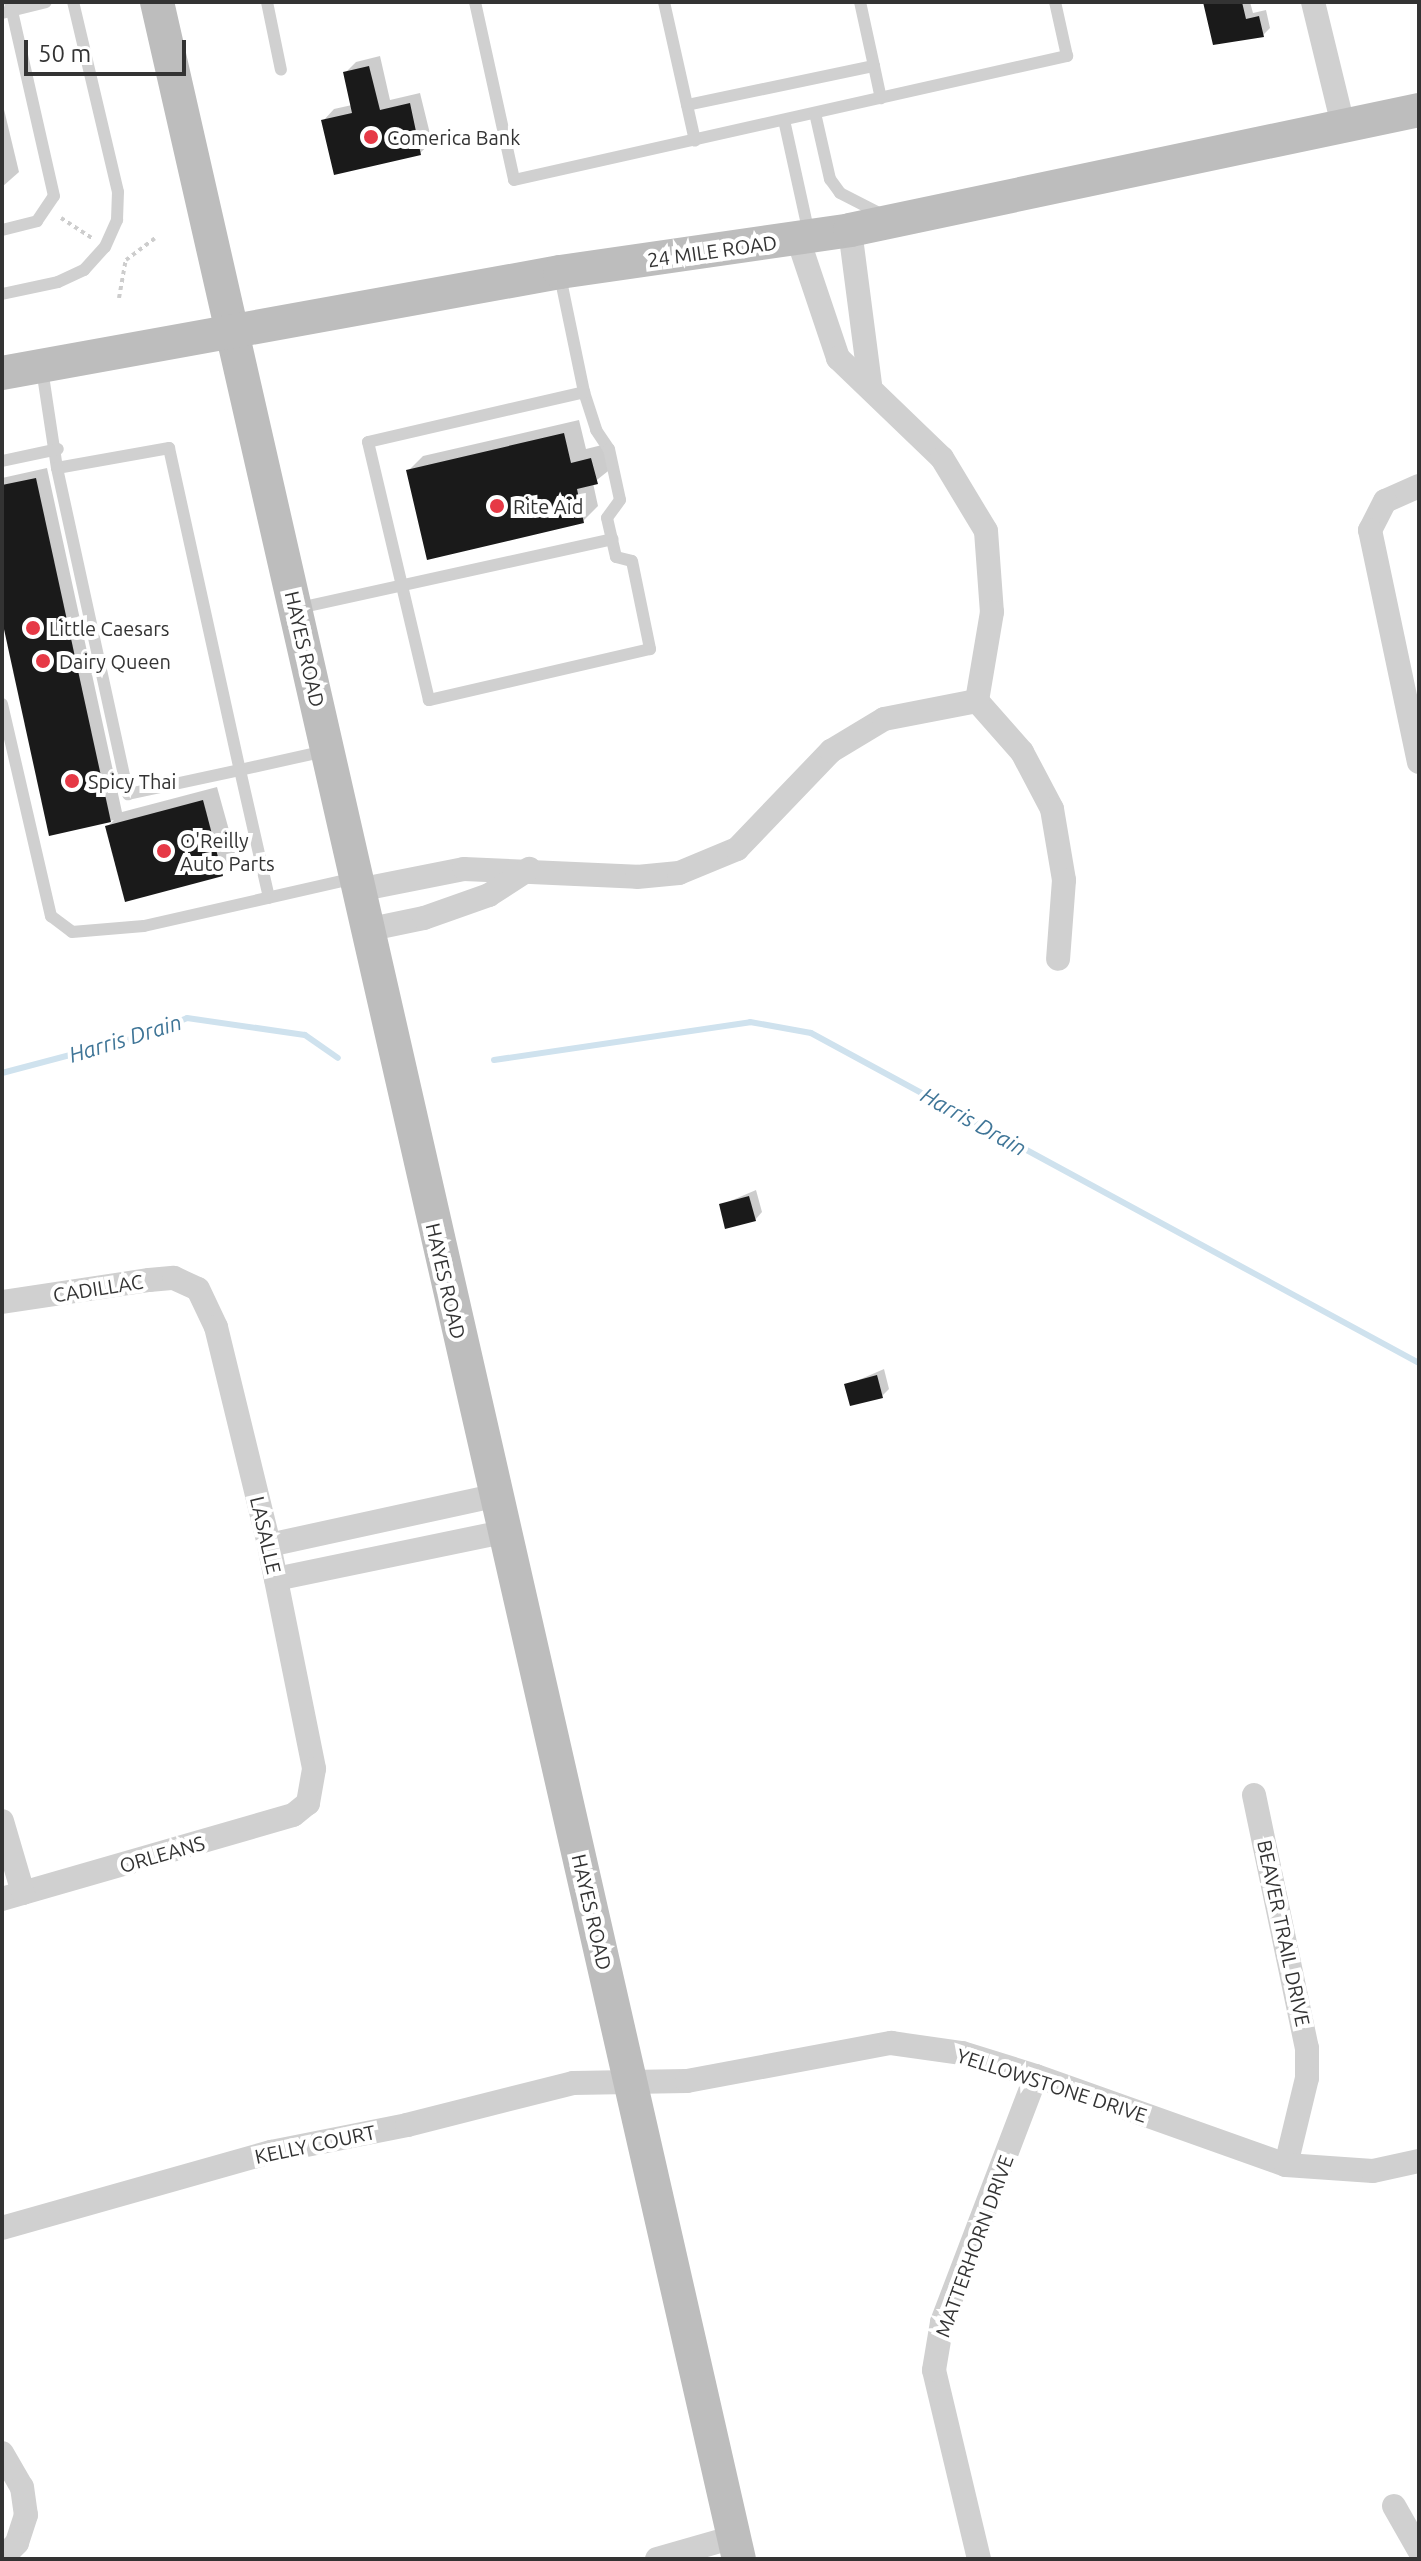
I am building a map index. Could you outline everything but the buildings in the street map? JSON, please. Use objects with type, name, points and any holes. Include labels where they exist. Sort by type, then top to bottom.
[{"type":"street","name":"HAYES ROAD","points":[[157,2],[233,328],[494,1496],[632,2083],[736,2548]]},
{"type":"street","points":[[1313,2],[1343,125]]},
{"type":"street","name":"24 MILE ROAD","points":[[2,373],[233,328],[560,272],[850,230],[1419,110]]},
{"type":"street","points":[[850,230],[870,385]]},
{"type":"street","points":[[804,238],[838,358],[870,385],[942,458],[986,531],[992,612],[977,701]]},
{"type":"street","points":[[1419,486],[1385,501],[1375,515],[1370,530],[1419,762]]},
{"type":"street","points":[[356,884],[464,869],[529,869],[637,877],[679,873],[737,849],[831,751],[884,719],[977,701]]},
{"type":"street","points":[[977,701],[1022,752],[1052,809],[1064,880],[1058,959]]},
{"type":"street","points":[[366,930],[424,918],[489,895],[529,869]]},
{"type":"street","name":"CADILLAC","points":[[2,1302],[149,1280],[193,1283]]},
{"type":"street","name":"LASALLE","points":[[193,1283],[216,1327],[269,1545],[313,1751],[312,1794]]},
{"type":"street","points":[[269,1545],[494,1496]]},
{"type":"street","points":[[276,1579],[503,1532]]},
{"type":"street","name":"ORLEANS","points":[[12,1896],[277,1821],[302,1809],[312,1794]]},
{"type":"street","name":"BEAVER TRAIL DRIVE","points":[[1254,1795],[1307,2048],[1307,2078],[1286,2165]]},
{"type":"street","points":[[2,1821],[12,1896]]},
{"type":"street","name":"YELLOWSTONE DRIVE","points":[[632,2083],[687,2081],[891,2043],[962,2053],[1036,2076],[1286,2165],[1373,2171],[1419,2161]]},
{"type":"street","name":"MATTERHORN DRIVE","points":[[979,2559],[934,2370],[942,2322],[1036,2076]]},
{"type":"street","name":"KELLY COURT","points":[[2,2228],[271,2152],[407,2125],[573,2083],[632,2083]]},
{"type":"street","points":[[2,2453],[22,2487],[26,2515],[17,2543],[2,2558]]},
{"type":"street","points":[[1394,2506],[1419,2550]]},
{"type":"street","points":[[657,2559],[736,2548]]},
{"type":"lane","points":[[2,230],[37,221],[54,196],[8,8],[46,2]]},
{"type":"lane","points":[[2,294],[58,282],[84,270],[105,247],[117,220],[118,192],[73,2]]},
{"type":"lane","points":[[475,2],[514,180],[1067,56],[1055,2]]},
{"type":"lane","points":[[664,2],[695,141]]},
{"type":"lane","points":[[860,2],[881,98]]},
{"type":"lane","points":[[271,3],[281,70]]},
{"type":"lane","points":[[687,105],[874,66]]},
{"type":"lane","points":[[815,113],[830,179],[840,193],[895,221]]},
{"type":"lane","points":[[784,120],[804,238]]},
{"type":"lane","points":[[560,272],[584,392],[596,430],[609,449],[620,500],[607,518],[616,557],[632,561],[650,649],[429,700],[368,442],[584,392]]},
{"type":"lane","points":[[41,365],[58,449],[57,468],[128,794],[328,751]]},
{"type":"lane","points":[[57,468],[169,448],[269,898]]},
{"type":"lane","points":[[2,461],[58,449]]},
{"type":"lane","points":[[296,609],[612,539]]},
{"type":"lane","points":[[2,704],[51,916],[72,932],[144,926],[269,898],[356,884]]},
{"type":"path","points":[[61,218],[94,239]]},
{"type":"path","points":[[119,298],[119,274],[126,260],[155,238]]},
{"type":"waterway","name":"Harris Drain","points":[[2,1073],[146,1035],[187,1018],[305,1035],[338,1058]]},
{"type":"waterway","name":"Harris Drain","points":[[494,1060],[750,1022],[811,1033],[1419,1363]]},
{"type":"place","name":"Comerica Bank","points":[[371,137]]},
{"type":"place","name":"Rite Aid","points":[[497,506]]},
{"type":"place","name":"Little Caesars","points":[[33,628]]},
{"type":"place","name":"Dairy Queen","points":[[43,661]]},
{"type":"place","name":"Spicy Thai","points":[[72,781]]},
{"type":"place","name":"O'Reilly Auto Parts","points":[[164,851]]}]
